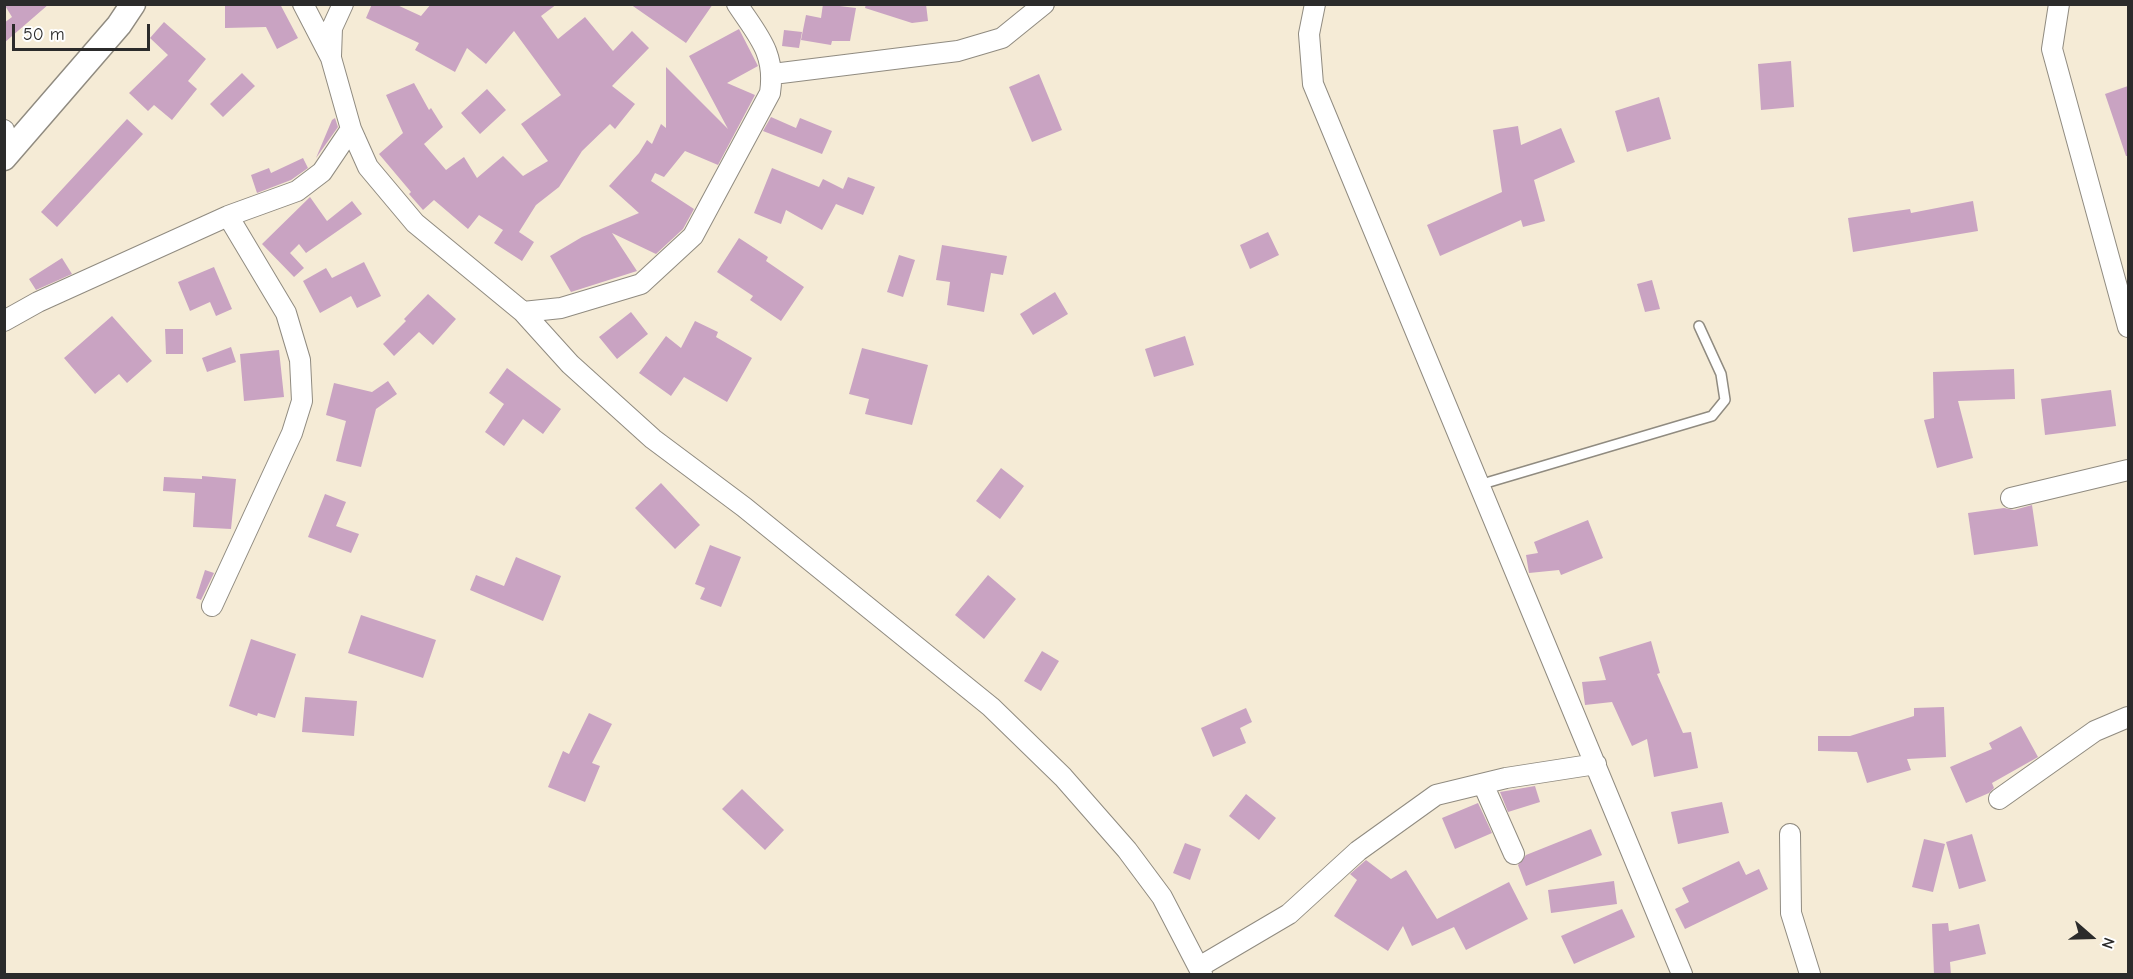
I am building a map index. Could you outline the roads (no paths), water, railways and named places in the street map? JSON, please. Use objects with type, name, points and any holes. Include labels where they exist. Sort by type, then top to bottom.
[{"type":"street","points":[[6,146],[119,25],[134,4]]},
{"type":"street","points":[[303,4],[331,58],[351,129],[369,167],[415,223],[524,312],[570,364],[653,439],[744,507],[991,707],[1063,777],[1127,850],[1162,897],[1200,971],[1289,914],[1358,851],[1436,795],[1483,784],[1596,764]]},
{"type":"street","points":[[331,58],[332,28],[343,4]]},
{"type":"street","points":[[524,312],[561,308],[641,284],[693,236],[770,93],[773,74],[767,49],[737,4]]},
{"type":"street","points":[[773,74],[958,51],[1002,38],[1044,4]]},
{"type":"street","points":[[1315,4],[1309,34],[1313,84],[1682,975]]},
{"type":"street","points":[[2060,4],[2052,49],[2128,327]]},
{"type":"street","points":[[4,321],[38,302],[228,216],[297,191],[322,172],[351,129]]},
{"type":"street","points":[[212,606],[292,433],[302,401],[300,360],[286,313],[228,216]]},
{"type":"street","points":[[2011,498],[2128,470]]},
{"type":"street","points":[[1999,799],[2095,731],[2128,717]]},
{"type":"street","points":[[1483,784],[1514,854]]},
{"type":"street","points":[[1790,834],[1791,913],[1810,975]]},
{"type":"lane","points":[[1479,485],[1712,416],[1725,400],[1721,374],[1699,326]]}]
